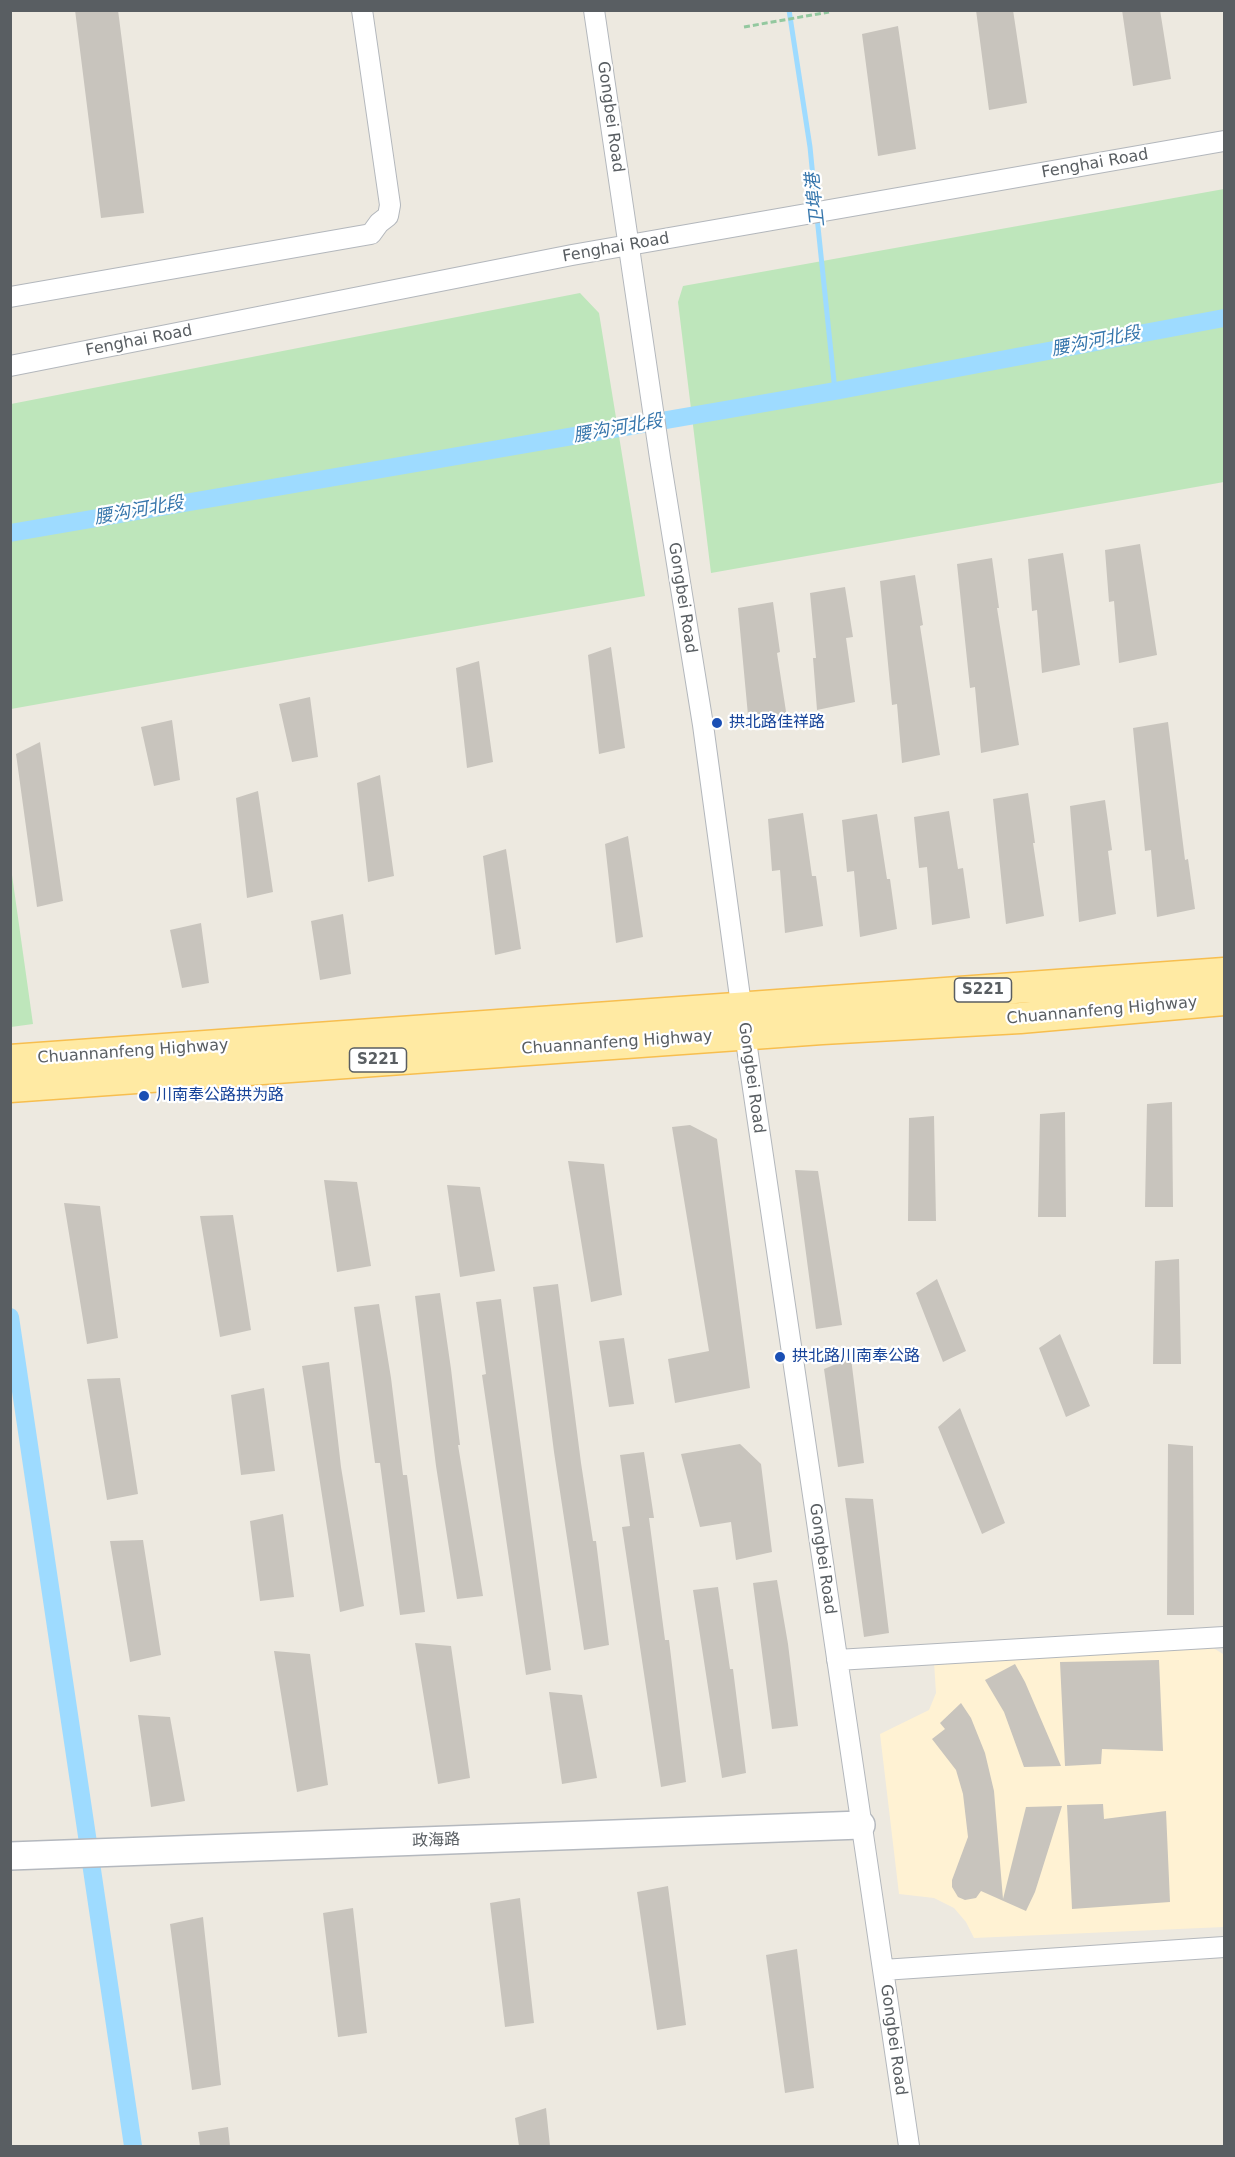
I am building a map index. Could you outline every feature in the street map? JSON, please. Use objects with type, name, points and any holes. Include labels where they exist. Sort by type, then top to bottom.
[{"type":"main road","name":"Chuannanfeng Highway","points":[[10,1087],[743,1021],[1224,973]]},
{"type":"main road","name":"Chuannanfeng Highway","points":[[10,1060],[743,1021],[1020,1018],[1224,1000]]},
{"type":"street","points":[[10,297],[371,234],[388,216],[390,205],[362,10]]},
{"type":"street","name":"Gongbei Road","points":[[594,10],[660,458],[703,725],[743,1021],[909,2146]]},
{"type":"street","name":"Fenghai Road","points":[[10,366],[628,245],[840,210],[1224,141]]},
{"type":"street","points":[[837,1660],[1224,1636]]},
{"type":"street","name":"政海路","points":[[10,1856],[861,1825]]},
{"type":"street","points":[[883,1970],[1224,1947]]},
{"type":"path","points":[[744,27],[829,12]]},
{"type":"shaded area","points":[[1210,1646],[1223,1654],[1224,1927],[974,1938],[966,1922],[954,1908],[934,1898],[899,1894],[880,1734],[929,1710],[936,1693],[934,1662]]},
{"type":"green space","points":[[1224,189],[1224,482],[711,573],[678,302],[683,286]]},
{"type":"green space","points":[[580,293],[599,313],[645,596],[11,709],[11,404]]},
{"type":"green space","points":[[11,868],[33,1024],[10,1027]]},
{"type":"building","points":[[75,10],[118,10],[144,213],[101,218]]},
{"type":"building","points":[[976,10],[1013,10],[1027,103],[989,110]]},
{"type":"building","points":[[1122,10],[1160,10],[1171,79],[1133,86]]},
{"type":"building","points":[[898,26],[916,149],[878,156],[862,34]]},
{"type":"building","points":[[1140,544],[1157,655],[1119,663],[1114,601],[1109,602],[1105,550]]},
{"type":"building","points":[[1063,553],[1080,665],[1042,673],[1037,610],[1032,611],[1028,559]]},
{"type":"building","points":[[992,558],[999,608],[997,608],[1019,745],[981,753],[975,687],[970,688],[957,564]]},
{"type":"building","points":[[915,575],[923,625],[920,626],[940,755],[902,763],[897,704],[892,705],[880,581]]},
{"type":"building","points":[[845,587],[853,637],[846,638],[855,702],[817,710],[813,658],[816,658],[810,593]]},
{"type":"building","points":[[773,602],[780,652],[777,653],[787,718],[749,726],[738,608]]},
{"type":"building","points":[[611,647],[625,748],[599,754],[588,655]]},
{"type":"building","points":[[479,661],[493,762],[467,768],[456,668]]},
{"type":"building","points":[[310,697],[318,757],[292,762],[279,704]]},
{"type":"building","points":[[172,720],[180,780],[154,786],[141,727]]},
{"type":"building","points":[[1168,722],[1185,860],[1188,859],[1195,909],[1157,917],[1151,850],[1145,851],[1133,728]]},
{"type":"building","points":[[40,742],[63,901],[37,907],[16,754]]},
{"type":"building","points":[[380,775],[394,876],[368,882],[357,783]]},
{"type":"building","points":[[258,791],[273,892],[247,898],[236,798]]},
{"type":"building","points":[[1028,793],[1044,916],[1006,924],[993,799]]},
{"type":"building","points":[[1105,800],[1112,850],[1108,851],[1116,914],[1079,922],[1070,806]]},
{"type":"building","points":[[949,811],[958,869],[963,868],[970,918],[932,925],[927,867],[919,868],[914,817]]},
{"type":"building","points":[[803,813],[812,876],[816,876],[823,926],[785,933],[780,870],[772,871],[768,819]]},
{"type":"building","points":[[877,814],[897,929],[860,937],[854,871],[847,872],[842,820]]},
{"type":"building","points":[[628,836],[643,937],[616,943],[605,844]]},
{"type":"building","points":[[506,849],[521,949],[495,955],[483,856]]},
{"type":"building","points":[[343,914],[351,974],[320,980],[311,921]]},
{"type":"building","points":[[201,923],[209,983],[182,988],[170,930]]},
{"type":"building","points":[[1172,1102],[1173,1207],[1145,1207],[1147,1104]]},
{"type":"building","points":[[1065,1112],[1066,1217],[1038,1217],[1040,1114]]},
{"type":"building","points":[[934,1116],[936,1221],[908,1221],[909,1118]]},
{"type":"building","points":[[690,1125],[717,1139],[750,1388],[675,1403],[668,1359],[709,1351],[672,1127]]},
{"type":"building","points":[[568,1161],[604,1164],[622,1295],[591,1302]]},
{"type":"building","points":[[795,1170],[818,1171],[842,1325],[816,1329]]},
{"type":"building","points":[[324,1180],[357,1182],[371,1266],[337,1272]]},
{"type":"building","points":[[447,1185],[480,1187],[495,1271],[460,1277]]},
{"type":"building","points":[[64,1203],[100,1206],[118,1338],[87,1344]]},
{"type":"building","points":[[233,1215],[251,1330],[220,1337],[200,1216]]},
{"type":"building","points":[[1179,1259],[1181,1364],[1153,1364],[1155,1261]]},
{"type":"building","points":[[937,1279],[966,1351],[943,1362],[916,1293]]},
{"type":"building","points":[[558,1284],[581,1463],[593,1541],[596,1541],[609,1645],[584,1650],[554,1452],[533,1287]]},
{"type":"building","points":[[440,1293],[460,1445],[458,1445],[483,1596],[457,1599],[436,1466],[415,1296]]},
{"type":"building","points":[[501,1299],[551,1670],[526,1675],[482,1375],[486,1374],[476,1302]]},
{"type":"building","points":[[379,1304],[403,1475],[407,1475],[425,1612],[400,1615],[380,1463],[375,1463],[354,1307]]},
{"type":"building","points":[[1060,1334],[1090,1406],[1066,1417],[1039,1348]]},
{"type":"building","points":[[624,1338],[634,1404],[609,1407],[599,1341]]},
{"type":"building","points":[[851,1358],[864,1463],[838,1467],[824,1369]]},
{"type":"building","points":[[329,1362],[341,1467],[364,1606],[340,1612],[302,1366]]},
{"type":"building","points":[[120,1378],[138,1494],[107,1500],[87,1379]]},
{"type":"building","points":[[264,1388],[275,1471],[241,1475],[231,1395]]},
{"type":"building","points":[[960,1408],[1005,1523],[982,1534],[938,1427]]},
{"type":"building","points":[[740,1444],[761,1464],[772,1552],[736,1560],[731,1522],[700,1527],[681,1454]]},
{"type":"building","points":[[1168,1444],[1193,1446],[1194,1615],[1167,1615]]},
{"type":"building","points":[[644,1452],[654,1518],[649,1518],[665,1640],[669,1640],[686,1782],[661,1787],[622,1527],[630,1526],[620,1455]]},
{"type":"building","points":[[845,1498],[873,1499],[889,1633],[864,1637]]},
{"type":"building","points":[[283,1514],[294,1597],[260,1601],[250,1521]]},
{"type":"building","points":[[143,1540],[161,1655],[130,1662],[110,1541]]},
{"type":"building","points":[[777,1580],[798,1726],[772,1729],[753,1583]]},
{"type":"building","points":[[718,1587],[730,1669],[733,1669],[746,1773],[722,1778],[693,1590]]},
{"type":"building","points":[[415,1643],[451,1646],[470,1778],[438,1784]]},
{"type":"building","points":[[274,1651],[310,1654],[328,1785],[297,1792]]},
{"type":"building","points":[[1159,1660],[1163,1751],[1102,1749],[1101,1764],[1065,1766],[1060,1662]]},
{"type":"building","points":[[1015,1664],[1061,1766],[1024,1767],[1004,1712],[985,1680]]},
{"type":"building","points":[[549,1692],[582,1695],[597,1778],[562,1784]]},
{"type":"building","points":[[961,1703],[971,1718],[985,1753],[994,1791],[1003,1899],[1026,1807],[1062,1806],[1035,1892],[1026,1911],[981,1891],[976,1898],[965,1900],[958,1897],[952,1887],[952,1880],[968,1837],[963,1794],[956,1770],[932,1739],[945,1729],[940,1723]]},
{"type":"building","points":[[138,1715],[170,1717],[185,1801],[151,1807]]},
{"type":"building","points":[[1103,1804],[1104,1819],[1166,1811],[1170,1902],[1072,1909],[1067,1805]]},
{"type":"building","points":[[668,1886],[686,2025],[657,2030],[637,1892]]},
{"type":"building","points":[[520,1898],[534,2023],[505,2027],[490,1903]]},
{"type":"building","points":[[353,1908],[367,2033],[338,2037],[323,1913]]},
{"type":"building","points":[[203,1917],[221,2085],[192,2090],[170,1924]]},
{"type":"building","points":[[797,1949],[814,2088],[785,2093],[766,1955]]},
{"type":"building","points":[[546,2108],[550,2146],[519,2146],[515,2118]]},
{"type":"building","points":[[228,2127],[230,2146],[200,2146],[198,2132]]},
{"type":"waterway","name":"卫埠港","points":[[789,10],[810,147],[816,208]]},
{"type":"waterway","name":"卫埠港","points":[[817,217],[835,391]]},
{"type":"waterway","name":"腰沟河北段","points":[[10,533],[835,391],[1224,318]]},
{"type":"waterway","points":[[10,1317],[133,2146]]},
{"type":"place","name":"拱北路佳祥路","points":[[717,723]]},
{"type":"place","name":"川南奉公路拱为路","points":[[144,1096]]},
{"type":"place","name":"拱北路川南奉公路","points":[[780,1357]]}]
